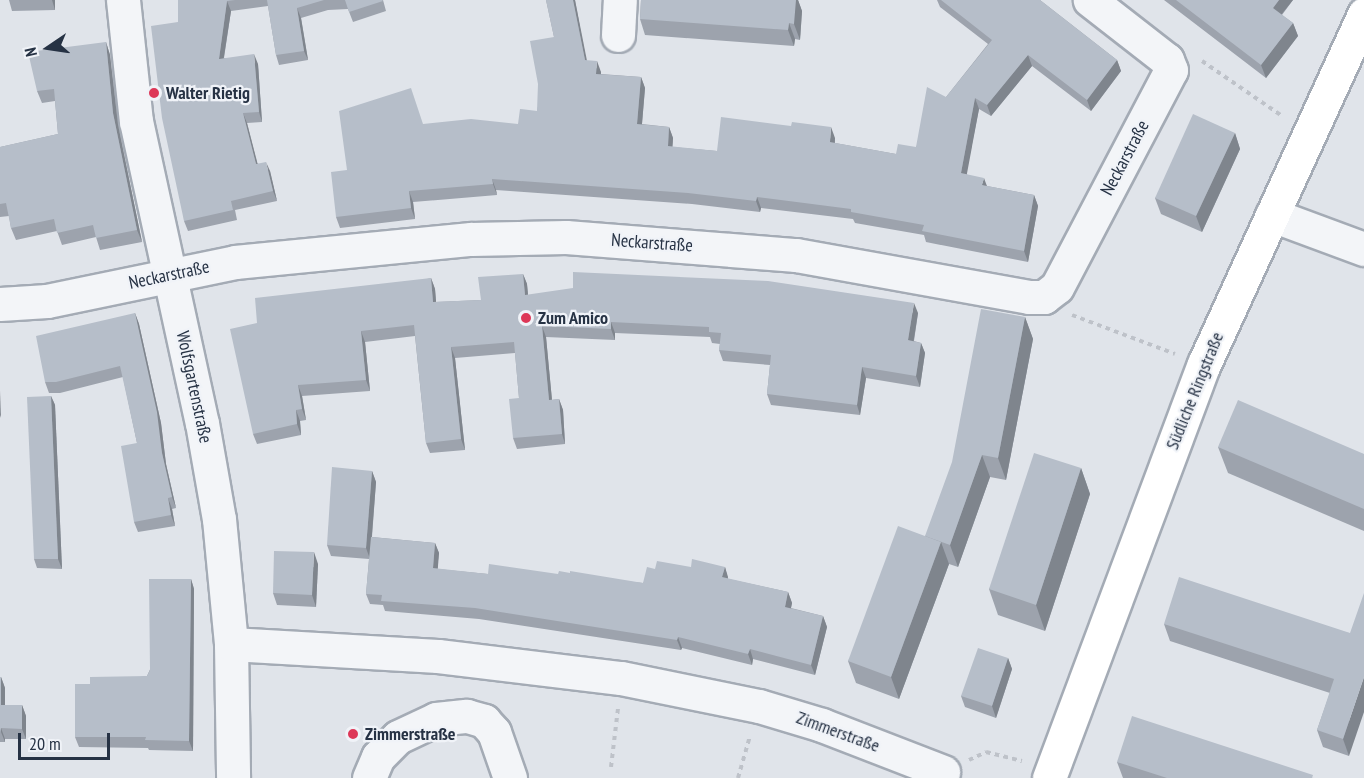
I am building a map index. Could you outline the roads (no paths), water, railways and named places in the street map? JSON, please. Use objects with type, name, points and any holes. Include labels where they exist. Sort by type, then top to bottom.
[{"type":"main road","name":"Südliche Ringstraße","points":[[1051,774],[1204,364],[1309,134],[1362,26]]},
{"type":"street","name":"Wolfsgartenstraße","points":[[123,0],[136,121],[213,477],[225,566],[231,644],[233,778]]},
{"type":"street","points":[[618,35],[620,0]]},
{"type":"street","name":"Neckarstraße","points":[[0,304],[46,301],[234,262],[327,251],[471,239],[566,237],[796,255],[1029,297],[1044,297],[1057,287],[1171,70],[1167,60],[1090,0]]},
{"type":"street","points":[[1272,215],[1364,249]]},
{"type":"street","name":"Zimmerstraße","points":[[231,644],[438,656],[621,678],[759,706],[955,766]]},
{"type":"street","points":[[369,778],[382,752],[398,737],[436,719],[467,716],[484,721],[494,732],[510,778]]},
{"type":"place","name":"Walter Rietig","points":[[154,93]]},
{"type":"place","name":"Zum Amico","points":[[526,318]]},
{"type":"place","name":"Zimmerstraße","points":[[353,734]]}]
